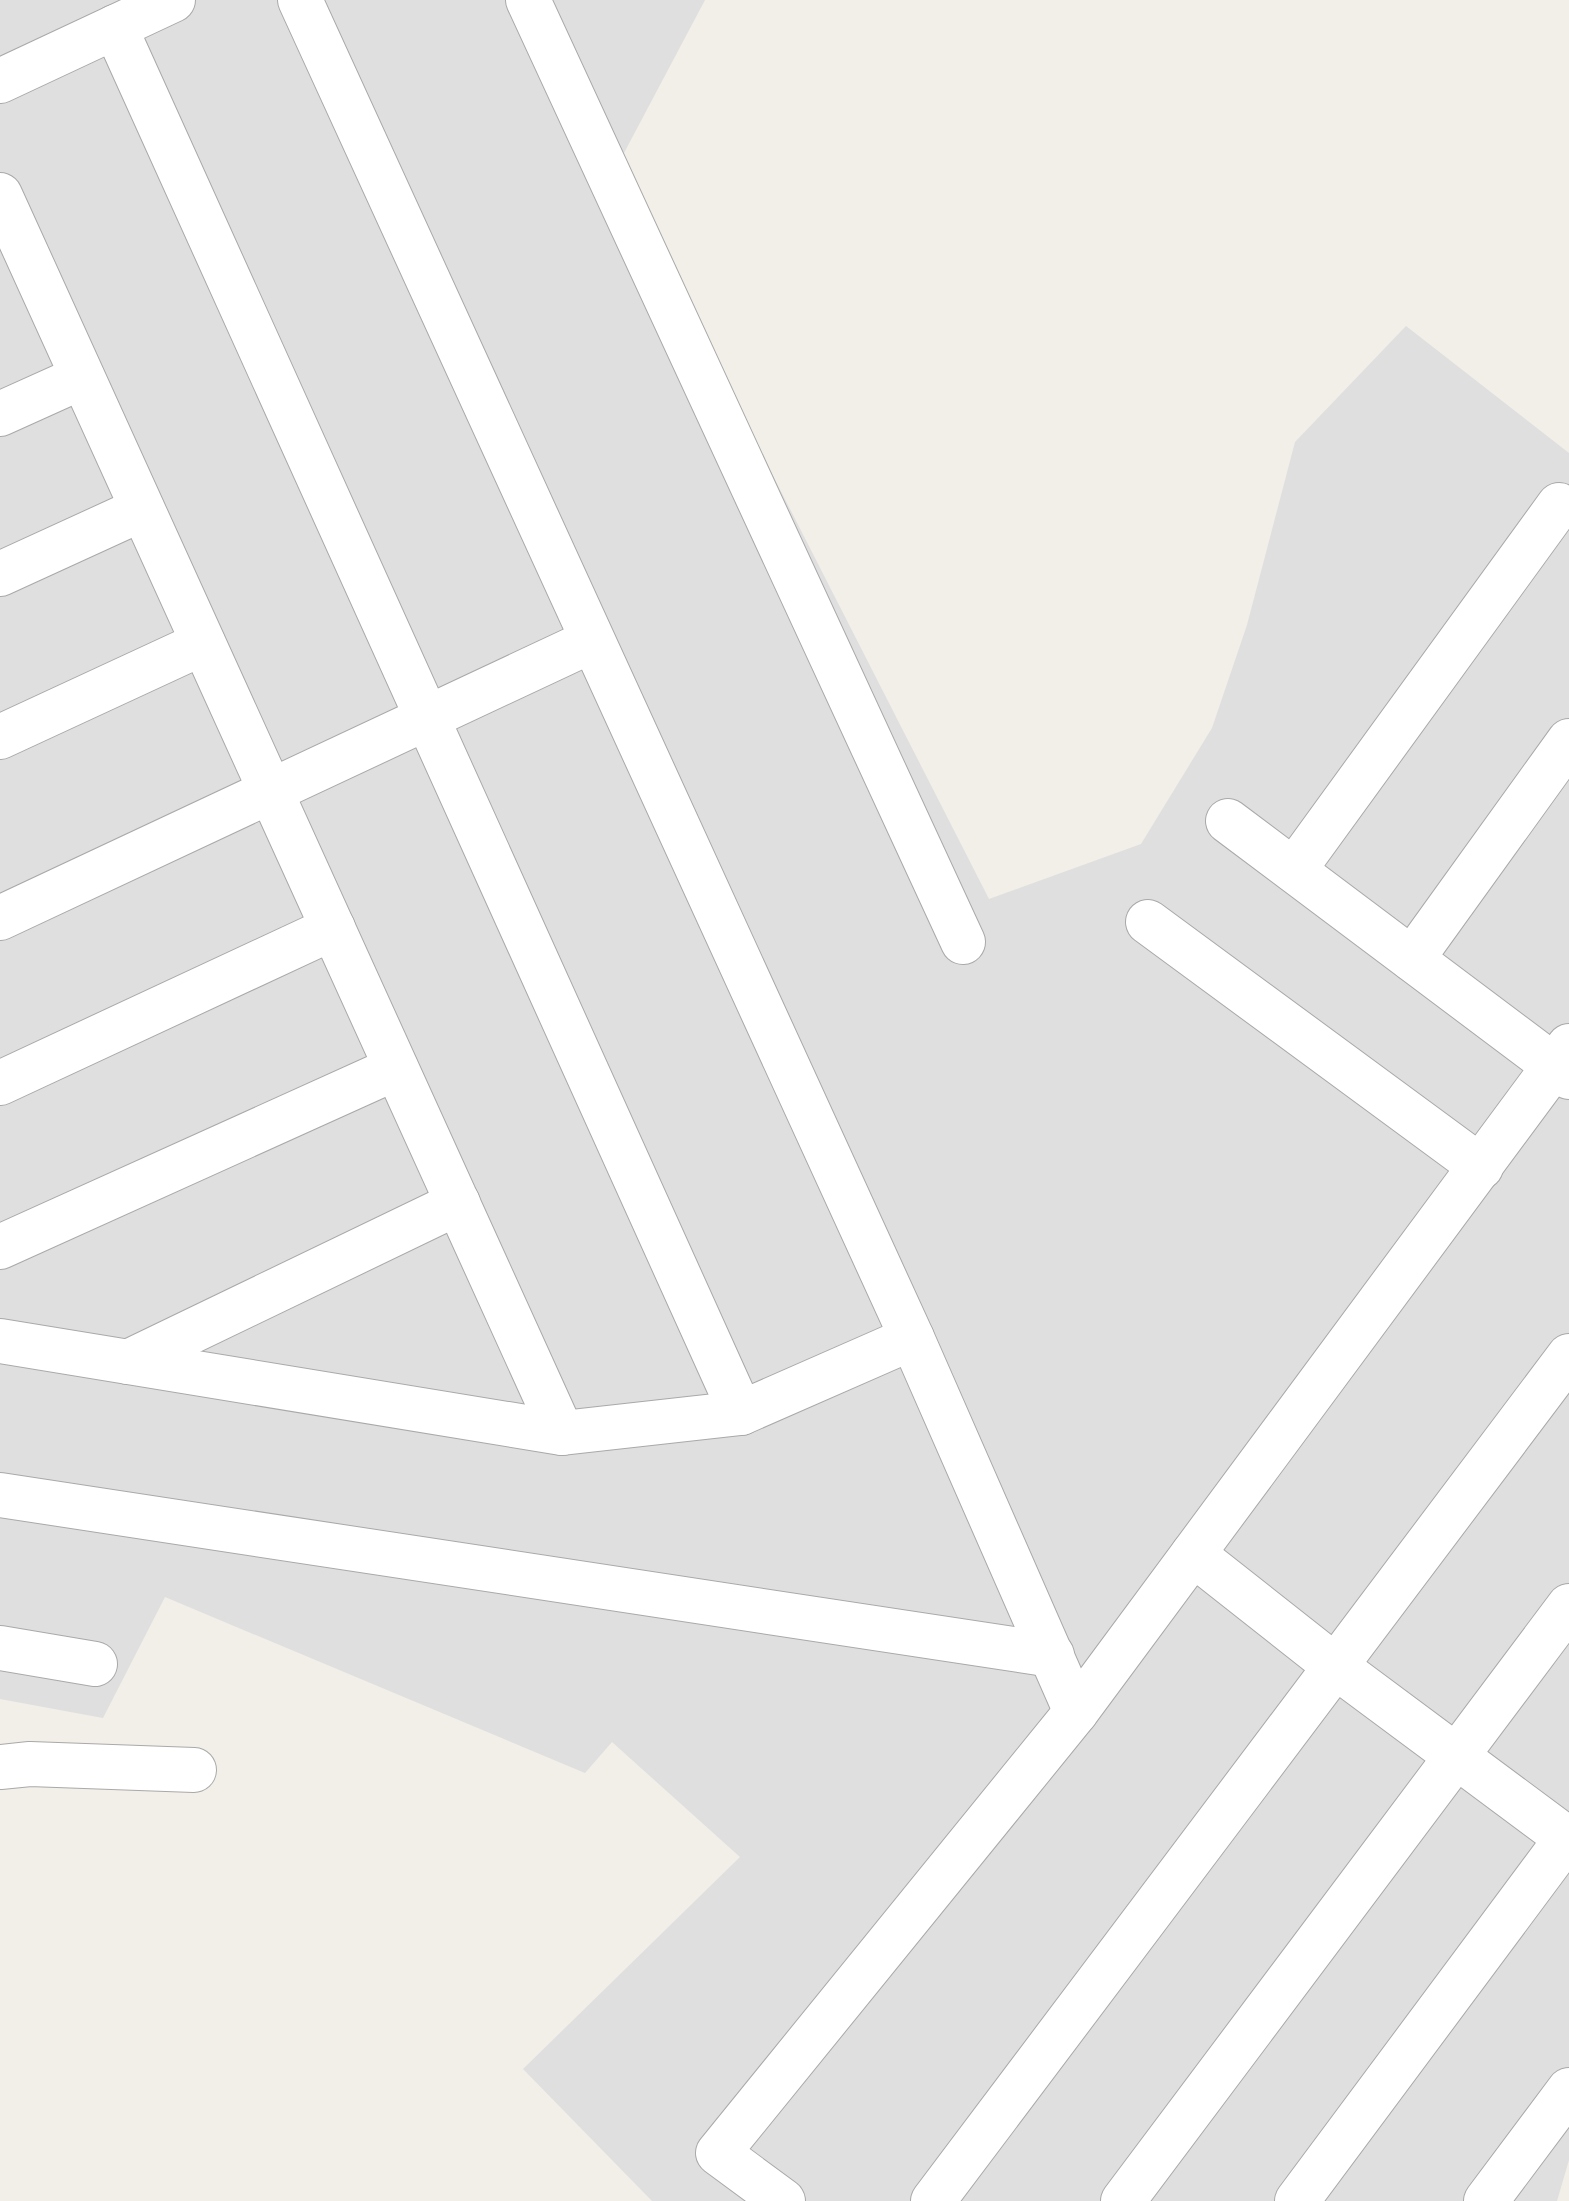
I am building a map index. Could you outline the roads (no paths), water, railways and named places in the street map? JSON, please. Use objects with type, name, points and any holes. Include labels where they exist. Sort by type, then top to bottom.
[{"type":"street","points":[[0,81],[173,0]]},
{"type":"street","points":[[300,0],[912,1338],[1076,1712]]},
{"type":"street","points":[[528,0],[963,942]]},
{"type":"street","points":[[115,27],[741,1413]]},
{"type":"street","points":[[0,195],[10,243],[82,377],[562,1433]]},
{"type":"street","points":[[0,414],[82,377]]},
{"type":"street","points":[[1294,870],[1559,505]]},
{"type":"street","points":[[0,574],[142,509]]},
{"type":"street","points":[[0,918],[591,641]]},
{"type":"street","points":[[0,737],[203,643]]},
{"type":"street","points":[[1412,959],[1569,741]]},
{"type":"street","points":[[783,2201],[718,2153],[1076,1712],[1481,1167],[1564,1063],[1412,959],[1228,821]]},
{"type":"street","points":[[1148,922],[1481,1167]]},
{"type":"street","points":[[0,1083],[333,928]]},
{"type":"street","points":[[0,1247],[396,1068]]},
{"type":"street","points":[[128,1362],[458,1203]]},
{"type":"street","points":[[0,1341],[562,1433],[741,1413],[912,1338]]},
{"type":"street","points":[[933,2201],[1569,1356]]},
{"type":"street","points":[[0,1495],[1052,1655]]},
{"type":"street","points":[[1193,1554],[1335,1666],[1568,1839],[1297,2201]]},
{"type":"street","points":[[1123,2201],[1569,1606]]},
{"type":"street","points":[[0,1648],[95,1664]]},
{"type":"street","points":[[0,1767],[30,1764],[194,1770]]},
{"type":"street","points":[[1486,2201],[1569,2090]]}]
